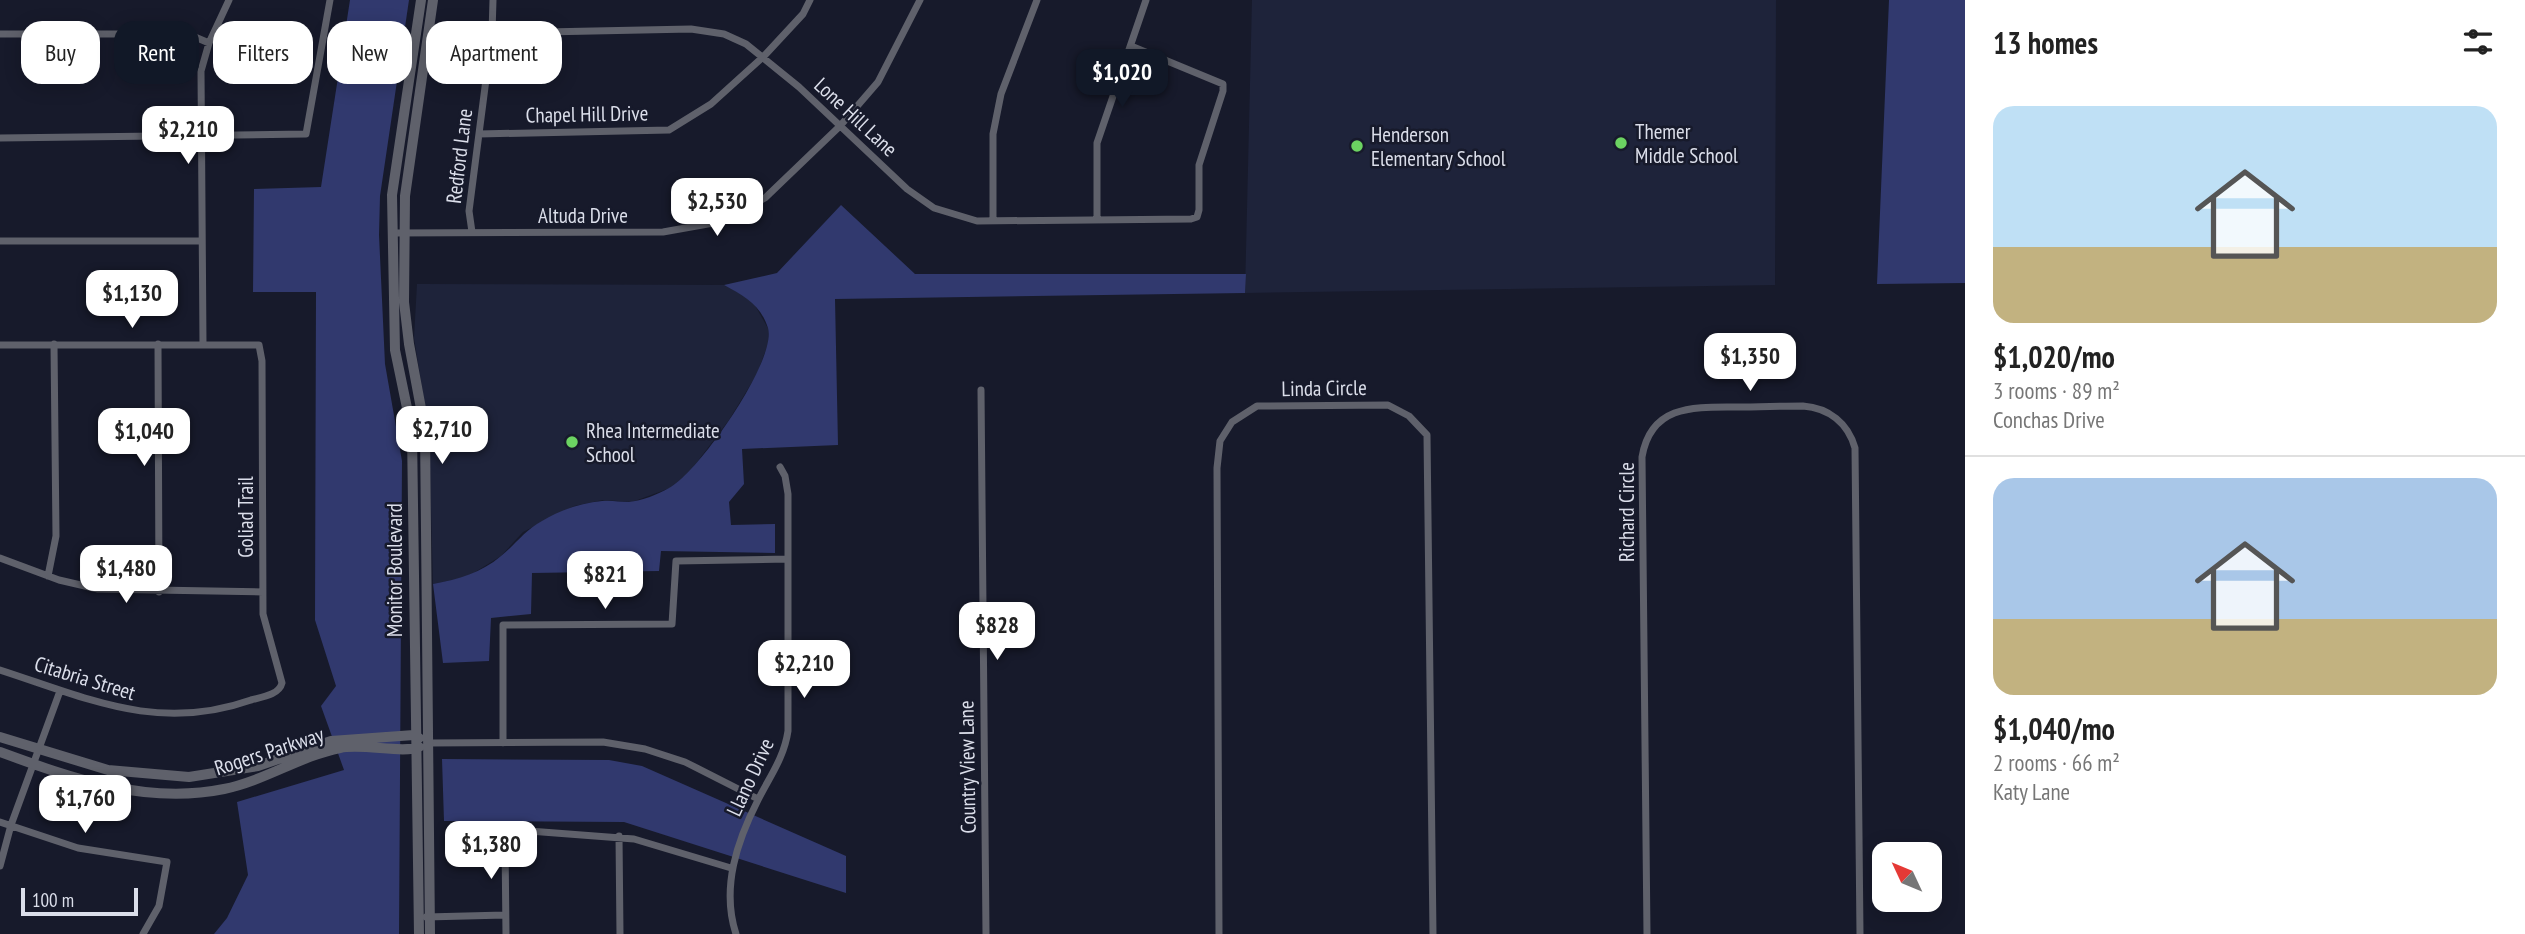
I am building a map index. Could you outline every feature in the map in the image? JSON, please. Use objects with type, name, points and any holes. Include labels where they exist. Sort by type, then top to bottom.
[{"type":"street","points":[[0,345],[203,344],[201,71],[209,43],[229,0]]},
{"type":"street","points":[[0,138],[306,134],[330,0]]},
{"type":"street","name":"Monitor Boulevard","points":[[419,934],[414,750],[412,432],[395,350],[392,195],[421,0]]},
{"type":"street","name":"Monitor Boulevard","points":[[430,934],[425,430],[406,323],[405,196],[433,0]]},
{"type":"street","name":"Redford Lane","points":[[492,21],[493,0]]},
{"type":"street","name":"Chapel Hill Drive","points":[[479,134],[669,130],[711,104],[764,56],[803,14],[810,0]]},
{"type":"street","name":"Altuda Drive","points":[[392,233],[663,232],[706,227],[765,198],[840,126],[878,82],[920,0]]},
{"type":"street","points":[[993,219],[993,134],[1001,94],[1038,0]]},
{"type":"street","points":[[1097,220],[1097,143],[1146,0]]},
{"type":"street","name":"Lone Hill Lane","points":[[562,32],[691,29],[724,34],[764,56],[907,189],[934,208],[952,216],[977,221],[1197,217],[1199,165],[1223,84],[1131,46]]},
{"type":"street","points":[[0,34],[188,34],[209,43]]},
{"type":"street","name":"Redford Lane","points":[[472,232],[469,211],[485,84]]},
{"type":"street","points":[[0,241],[202,241]]},
{"type":"street","points":[[48,576],[56,536],[54,344]]},
{"type":"street","points":[[158,344],[159,592]]},
{"type":"street","name":"Goliad Trail","points":[[203,344],[259,345],[262,361],[265,626],[281,687]]},
{"type":"street","name":"Country View Lane","points":[[981,390],[986,934]]},
{"type":"street","name":"Linda Circle","points":[[1219,934],[1217,468],[1220,441],[1232,422],[1257,406],[1363,405],[1388,405],[1409,416],[1427,435],[1433,934]]},
{"type":"street","name":"Richard Circle","points":[[1647,934],[1644,449],[1654,428],[1676,411],[1701,407],[1803,406],[1822,409],[1840,421],[1850,433],[1855,448],[1860,934]]},
{"type":"street","name":"Llano Drive","points":[[736,934],[731,868],[758,799],[786,748],[788,731],[788,494],[786,476],[780,467]]},
{"type":"street","points":[[0,558],[48,576],[98,589],[263,592]]},
{"type":"street","points":[[503,743],[503,625],[672,624],[676,561],[788,559]]},
{"type":"street","name":"Citabria Street","points":[[0,670],[124,710],[177,714],[223,709],[275,692],[281,687]]},
{"type":"street","points":[[0,866],[11,825],[60,691]]},
{"type":"street","points":[[414,735],[429,743]]},
{"type":"street","name":"Rogers Parkway","points":[[0,737],[108,770],[189,777],[258,766],[331,741],[414,735]]},
{"type":"street","points":[[414,750],[429,743],[604,742],[645,749],[685,762],[758,799]]},
{"type":"street","name":"Rogers Parkway","points":[[0,752],[72,779],[135,791],[183,793],[225,789],[339,748],[368,744],[414,750]]},
{"type":"street","points":[[0,822],[78,848],[167,862],[159,906],[143,934]]},
{"type":"street","points":[[506,934],[505,842],[508,833],[516,830],[619,836],[731,868]]},
{"type":"street","points":[[619,836],[620,934]]},
{"type":"street","points":[[418,918],[505,915]]},
{"type":"shaded area","points":[[350,0],[409,0],[406,21],[347,21]]},
{"type":"shaded area","points":[[1252,0],[1776,0],[1775,285],[1245,293]]},
{"type":"shaded area","points":[[1889,0],[1965,0],[1965,283],[1877,284]]},
{"type":"shaded area","points":[[337,84],[397,84],[380,196],[379,235],[385,364],[402,461],[399,934],[214,934],[227,918],[248,875],[237,802],[344,770],[321,706],[336,686],[315,620],[316,292],[253,292],[254,189],[321,187]]},
{"type":"shaded area","points":[[841,205],[915,274],[1246,274],[1245,293],[835,299],[838,445],[742,449],[744,484],[729,502],[731,525],[775,524],[775,553],[661,551],[659,571],[532,573],[531,614],[491,618],[489,661],[443,663],[433,584],[486,567],[536,525],[563,510],[594,502],[629,502],[660,493],[682,478],[698,461],[733,415],[760,365],[768,344],[768,328],[761,313],[745,297],[724,285],[777,273]]},
{"type":"shaded area","name":"Rhea Intermediate School","points":[[417,284],[724,285],[752,300],[769,330],[768,344],[757,374],[729,420],[688,474],[670,488],[632,502],[603,500],[574,506],[523,532],[501,556],[467,577],[433,584],[429,431],[414,338]]},
{"type":"shaded area","points":[[442,759],[609,760],[642,766],[846,856],[846,893],[624,822],[444,821]]},
{"type":"place","name":"Themer Middle School","points":[[1621,143]]},
{"type":"place","name":"Henderson Elementary School","points":[[1357,146]]},
{"type":"place","name":"Rhea Intermediate School","points":[[572,442]]}]
